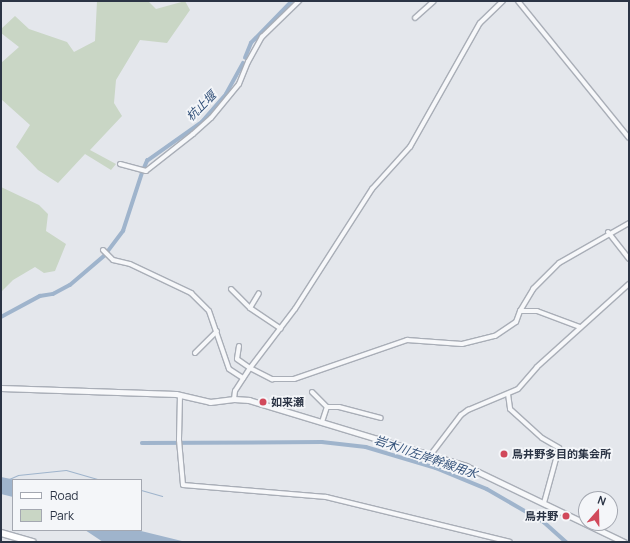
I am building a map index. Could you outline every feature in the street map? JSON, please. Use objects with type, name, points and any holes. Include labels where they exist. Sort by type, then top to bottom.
[{"type":"main road","points":[[1,533],[33,542]]},
{"type":"street","points":[[120,164],[146,171],[198,130],[239,84],[248,62],[262,37],[299,1]]},
{"type":"street","points":[[415,18],[434,1]]},
{"type":"street","points":[[234,399],[243,378],[281,328],[372,189],[410,147],[480,23],[504,1]]},
{"type":"street","points":[[518,1],[629,138]]},
{"type":"street","points":[[239,346],[237,359],[250,368],[272,379],[294,379],[407,340],[469,342],[502,333],[516,322],[520,311],[533,288],[559,263],[608,232],[629,223]]},
{"type":"street","points":[[608,232],[629,259]]},
{"type":"street","points":[[103,250],[113,260],[130,264],[191,293],[209,311],[229,369],[243,378]]},
{"type":"street","points":[[432,454],[461,415],[468,410],[518,389],[537,367],[629,284]]},
{"type":"street","points":[[231,289],[250,308],[281,328]]},
{"type":"street","points":[[250,308],[259,293]]},
{"type":"street","points":[[520,311],[538,311],[580,327]]},
{"type":"street","points":[[195,353],[217,331]]},
{"type":"street","points":[[1,388],[180,395],[210,402],[234,399],[322,422],[432,454],[486,473],[624,542]]},
{"type":"street","points":[[312,392],[328,407],[339,407],[381,418]]},
{"type":"street","points":[[508,394],[510,409],[542,438],[559,448],[544,503]]},
{"type":"street","points":[[180,395],[180,472],[185,486],[326,497],[510,542]]},
{"type":"street","points":[[322,422],[328,407]]},
{"type":"green space","points":[[97,1],[148,1],[156,9],[185,1],[190,10],[167,43],[140,40],[116,80],[114,103],[122,116],[90,150],[116,164],[111,170],[85,154],[58,183],[38,170],[16,147],[30,125],[1,99],[1,63],[19,47],[1,33],[1,29],[15,16],[29,29],[67,42],[74,52],[95,41]]},
{"type":"green space","points":[[1,187],[39,205],[48,214],[46,231],[66,244],[55,271],[44,273],[35,267],[13,280],[1,292]]},
{"type":"water","points":[[1,477],[12,479],[12,497],[1,494]]},
{"type":"water","points":[[86,531],[141,531],[186,542],[103,542]]},
{"type":"waterway","name":"杭止堰","points":[[245,58],[251,43],[292,1]]},
{"type":"waterway","name":"杭止堰","points":[[144,168],[147,161],[202,122],[226,94],[243,63]]},
{"type":"waterway","name":"杭止堰","points":[[108,251],[123,231],[142,173]]},
{"type":"waterway","name":"杭止堰","points":[[1,317],[40,296],[53,294],[70,285],[104,256]]},
{"type":"waterway","name":"岩木川左岸幹線用水","points":[[142,443],[322,442],[366,447],[436,468],[487,489],[544,522],[566,542]]},
{"type":"waterway","points":[[9,479],[18,475],[66,470],[98,479]]},
{"type":"waterway","points":[[142,490],[162,496]]},
{"type":"place","name":"如来瀬","points":[[263,402]]},
{"type":"place","name":"鳥井野多目的集会所","points":[[504,454]]},
{"type":"place","name":"鳥井野","points":[[566,516]]}]
